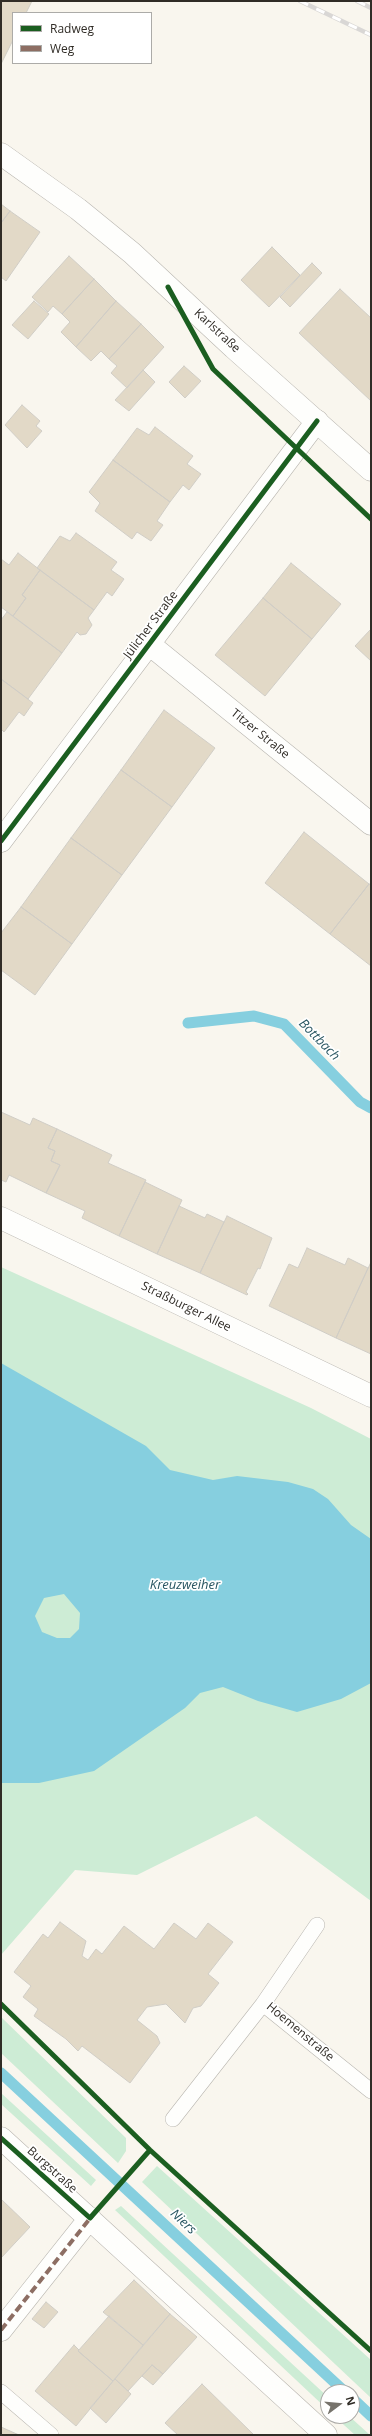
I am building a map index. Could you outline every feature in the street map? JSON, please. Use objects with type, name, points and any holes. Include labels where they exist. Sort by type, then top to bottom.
[{"type":"street","name":"Karlstraße","points":[[1,154],[78,209],[132,252],[371,470]]},
{"type":"street","name":"Jülicher Straße","points":[[1,841],[317,421]]},
{"type":"street","name":"Titzer Straße","points":[[149,644],[371,824]]},
{"type":"street","name":"Straßburger Allee","points":[[1,1218],[371,1396]]},
{"type":"street","name":"Burgstraße","points":[[1,2138],[326,2435]]},
{"type":"street","points":[[1,2330],[90,2218]]},
{"type":"lane","name":"Hoemenstraße","points":[[317,1925],[263,2004],[371,2091]]},
{"type":"lane","points":[[173,2119],[263,2004]]},
{"type":"lane","points":[[1,2392],[51,2435]]},
{"type":"green space","points":[[1,1267],[311,1408],[371,1439],[371,1901],[256,1816],[137,1875],[75,1870],[1,1955]]},
{"type":"green space","points":[[1,2017],[126,2138],[126,2151],[118,2163],[1,2053]]},
{"type":"green space","points":[[1,2093],[96,2180],[91,2186],[1,2104]]},
{"type":"green space","points":[[157,2166],[371,2360],[371,2398],[360,2388],[360,2384],[356,2384],[142,2182]]},
{"type":"green space","points":[[121,2206],[320,2390],[320,2402],[115,2210]]},
{"type":"green space","points":[[343,2424],[358,2424],[370,2435],[355,2435]]},
{"type":"water","name":"Kreuzweiher","points":[[1,1363],[146,1446],[170,1470],[213,1480],[237,1476],[288,1482],[313,1489],[328,1499],[351,1525],[371,1539],[371,1683],[341,1699],[297,1712],[258,1701],[223,1687],[200,1693],[185,1708],[94,1771],[39,1783],[1,1783]],"holes":[[[64,1594],[80,1613],[79,1629],[70,1638],[57,1638],[42,1632],[35,1616],[44,1598]]]},
{"type":"building","points":[[1,1],[32,1],[26,12],[12,12],[12,42],[1,64]]},
{"type":"building","points":[[1,204],[10,211],[1,223]]},
{"type":"building","points":[[10,211],[40,232],[6,281],[1,277],[1,223]]},
{"type":"building","points":[[272,247],[300,275],[269,307],[241,280]]},
{"type":"building","points":[[69,256],[94,279],[62,314],[53,306],[48,312],[32,297]]},
{"type":"building","points":[[312,263],[322,273],[290,307],[280,297]]},
{"type":"building","points":[[94,279],[116,301],[76,347],[61,332],[70,322],[62,314]]},
{"type":"building","points":[[340,289],[371,318],[371,401],[299,333]]},
{"type":"building","points":[[34,301],[49,314],[28,339],[12,325]]},
{"type":"building","points":[[116,301],[141,324],[109,359],[101,351],[91,361],[76,347]]},
{"type":"building","points":[[141,324],[164,347],[127,388],[111,373],[117,366],[109,359]]},
{"type":"building","points":[[184,366],[201,381],[185,398],[169,382]]},
{"type":"building","points":[[143,370],[155,382],[129,411],[115,400]]},
{"type":"building","points":[[22,405],[40,421],[36,426],[42,431],[27,448],[5,425]]},
{"type":"building","points":[[155,427],[193,456],[187,464],[201,474],[189,490],[183,485],[170,502],[113,460],[137,428],[149,435]]},
{"type":"building","points":[[113,460],[170,502],[157,521],[163,525],[151,541],[137,532],[132,539],[95,511],[100,503],[89,492]]},
{"type":"building","points":[[76,533],[117,562],[111,570],[124,579],[112,596],[107,592],[94,610],[37,568],[60,536],[70,541]]},
{"type":"building","points":[[18,553],[40,570],[22,595],[26,598],[13,616],[1,607],[1,559],[9,565]]},
{"type":"building","points":[[291,563],[341,604],[312,639],[263,598]]},
{"type":"building","points":[[40,570],[94,610],[88,618],[92,625],[86,634],[80,635],[77,632],[62,653],[13,616],[26,598],[22,595]]},
{"type":"building","points":[[263,598],[312,639],[265,696],[215,655]]},
{"type":"building","points":[[7,612],[62,653],[28,699],[1,679],[1,620]]},
{"type":"building","points":[[371,629],[371,661],[355,646]]},
{"type":"building","points":[[1,679],[33,703],[24,716],[19,712],[4,732],[1,729]]},
{"type":"building","points":[[164,710],[215,748],[172,807],[121,770]]},
{"type":"building","points":[[121,770],[172,807],[122,875],[71,838]]},
{"type":"building","points":[[304,832],[369,884],[330,934],[265,883]]},
{"type":"building","points":[[71,838],[122,875],[72,944],[21,907]]},
{"type":"building","points":[[369,884],[371,885],[371,966],[330,934]]},
{"type":"building","points":[[21,907],[72,944],[35,995],[1,970],[1,933]]},
{"type":"building","points":[[1,1112],[30,1125],[33,1118],[57,1129],[48,1148],[55,1151],[51,1161],[60,1165],[46,1193],[9,1175],[6,1182],[1,1180]]},
{"type":"building","points":[[57,1129],[112,1155],[108,1163],[146,1180],[119,1236],[82,1218],[85,1211],[46,1193],[60,1165],[51,1161],[55,1151],[48,1148]]},
{"type":"building","points":[[145,1182],[182,1200],[157,1254],[119,1236]]},
{"type":"building","points":[[179,1206],[205,1218],[207,1214],[224,1222],[200,1273],[157,1254]]},
{"type":"building","points":[[227,1216],[272,1238],[260,1269],[258,1268],[246,1292],[248,1294],[247,1295],[200,1273]]},
{"type":"building","points":[[307,1248],[345,1265],[348,1258],[368,1268],[336,1338],[269,1306],[289,1264],[298,1268]]},
{"type":"building","points":[[371,1262],[371,1354],[336,1338]]},
{"type":"building","points":[[60,1922],[86,1941],[82,1956],[88,1960],[96,1949],[102,1954],[124,1926],[154,1949],[174,1923],[196,1939],[208,1923],[233,1942],[208,1974],[219,1983],[201,2006],[193,2008],[185,2023],[166,2004],[147,2007],[137,2020],[157,2036],[160,2043],[130,2083],[82,2046],[78,2051],[66,2039],[34,2016],[38,2009],[23,1997],[31,1986],[14,1972],[43,1934],[48,1938]]},
{"type":"building","points":[[1,2199],[30,2227],[1,2258]]},
{"type":"building","points":[[134,2280],[170,2314],[143,2345],[103,2312]]},
{"type":"building","points":[[46,2302],[58,2312],[44,2328],[32,2319]]},
{"type":"building","points":[[170,2314],[197,2337],[163,2374],[152,2365],[128,2391],[115,2379]]},
{"type":"building","points":[[109,2316],[143,2345],[113,2381],[78,2351]]},
{"type":"building","points":[[74,2345],[79,2350],[78,2351],[113,2381],[76,2426],[35,2391]]},
{"type":"building","points":[[152,2365],[163,2374],[153,2385],[142,2376]]},
{"type":"building","points":[[115,2379],[131,2394],[106,2423],[90,2408]]},
{"type":"building","points":[[202,2384],[254,2435],[178,2435],[165,2423]]},
{"type":"building","points":[[1,2427],[19,2435],[1,2435]]},
{"type":"waterway","name":"Bottbach","points":[[188,1023],[254,1016],[284,1024],[360,1102],[371,1108]]},
{"type":"waterway","name":"Niers","points":[[1,2073],[336,2384]]},
{"type":"waterway","name":"Niers","points":[[360,2406],[371,2416]]},
{"type":"railway","points":[[300,1],[371,35]]},
{"type":"railway","points":[[357,1],[371,8]]},
{"type":"marked path","points":[[1,2330],[92,2216]]},
{"type":"cycle path","points":[[168,287],[213,369],[371,519]]},
{"type":"cycle path","points":[[1,841],[317,421]]},
{"type":"cycle path","points":[[1,2004],[150,2150],[371,2351]]},
{"type":"cycle path","points":[[1,2138],[90,2218],[150,2150]]}]
